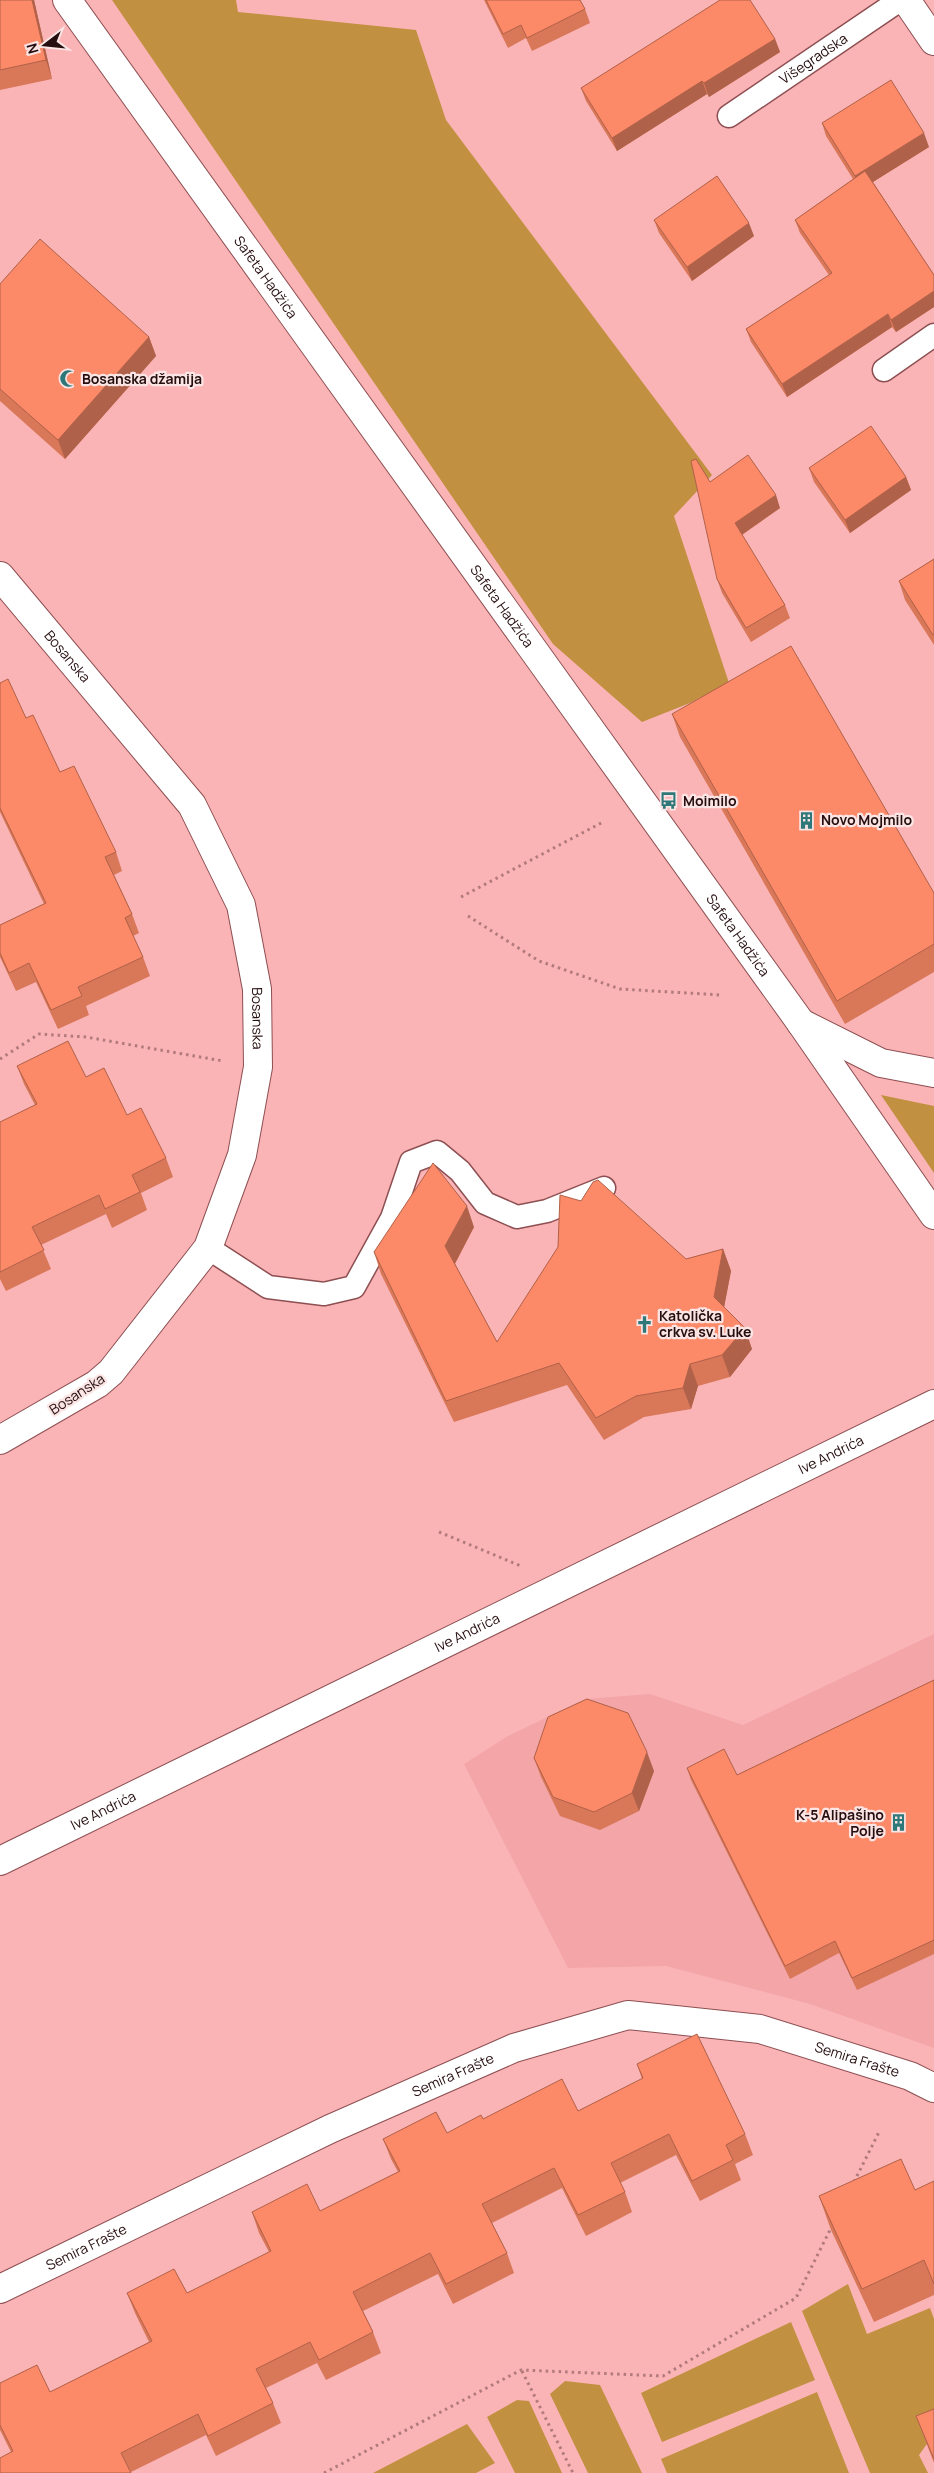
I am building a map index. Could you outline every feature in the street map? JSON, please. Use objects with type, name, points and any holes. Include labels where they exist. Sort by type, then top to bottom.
[{"type":"main road","name":"Safeta Hadžića","points":[[67,0],[801,1023],[934,1215]]},
{"type":"main road","points":[[906,0],[934,41]]},
{"type":"main road","name":"Bosanska","points":[[0,576],[192,805],[241,905],[257,989],[258,1067],[242,1154],[208,1248],[110,1372],[97,1384],[0,1440]]},
{"type":"main road","points":[[801,1023],[850,1050],[881,1063],[934,1073]]},
{"type":"main road","name":"Ive Andrića","points":[[0,1861],[934,1404]]},
{"type":"main road","name":"Semira Frašte","points":[[0,2289],[330,2129],[514,2048],[628,2015],[760,2029],[910,2076],[934,2088]]},
{"type":"lane","name":"Višegradska","points":[[729,116],[900,0]]},
{"type":"lane","points":[[884,370],[934,334]]},
{"type":"lane","points":[[208,1248],[268,1287],[324,1294],[354,1287],[392,1218],[411,1162],[437,1152],[460,1171],[485,1203],[517,1217],[547,1211],[604,1188]]},
{"type":"path","points":[[461,897],[603,822]]},
{"type":"path","points":[[468,916],[539,961],[620,990],[720,995]]},
{"type":"path","points":[[0,1059],[38,1034],[86,1038],[258,1067]]},
{"type":"path","points":[[439,1532],[521,1566]]},
{"type":"path","points":[[854,2183],[880,2130]]},
{"type":"path","points":[[324,2473],[521,2370],[663,2376],[796,2298],[836,2218]]},
{"type":"path","points":[[521,2370],[573,2473]]},
{"type":"shaded area","points":[[112,0],[236,0],[238,12],[416,30],[446,120],[712,475],[674,516],[729,683],[690,703],[642,722],[553,644]]},
{"type":"shaded area","points":[[881,1095],[934,1106],[934,1173]]},
{"type":"shaded area","points":[[934,1634],[934,2048],[810,2004],[666,1966],[568,1968],[464,1764],[508,1736],[585,1699],[650,1694],[743,1725]]},
{"type":"shaded area","points":[[848,2284],[867,2334],[930,2308],[934,2319],[934,2438],[929,2441],[919,2455],[928,2473],[870,2473],[802,2311]]},
{"type":"shaded area","points":[[791,2322],[815,2380],[662,2442],[641,2393]]},
{"type":"shaded area","points":[[565,2381],[600,2385],[642,2473],[588,2473],[550,2394]]},
{"type":"shaded area","points":[[817,2392],[849,2473],[667,2473],[661,2459]]},
{"type":"shaded area","points":[[517,2400],[529,2401],[562,2473],[515,2473],[487,2417]]},
{"type":"shaded area","points":[[467,2424],[495,2463],[476,2473],[373,2473]]},
{"type":"building","points":[[0,0],[32,0],[46,60],[0,70]]},
{"type":"building","points":[[486,0],[580,0],[585,9],[527,38],[521,25],[503,34]]},
{"type":"building","points":[[720,0],[750,0],[775,39],[704,83],[702,81],[612,138],[581,88]]},
{"type":"building","points":[[891,80],[924,133],[855,176],[822,123]]},
{"type":"building","points":[[865,171],[934,275],[934,291],[891,320],[888,314],[782,384],[746,329],[832,273],[795,220]]},
{"type":"building","points":[[717,176],[749,223],[687,267],[654,220]]},
{"type":"building","name":"Bosanska džamija","points":[[40,239],[149,337],[58,440],[0,389],[0,284]]},
{"type":"building","points":[[871,426],[906,477],[845,520],[809,468]]},
{"type":"building","points":[[748,455],[776,495],[735,523],[785,605],[746,628],[717,579],[691,461],[696,459],[710,482]]},
{"type":"building","points":[[934,559],[934,634],[933,635],[899,581]]},
{"type":"building","name":"Novo Mojmilo","points":[[791,646],[934,893],[934,944],[837,1001],[672,714]]},
{"type":"building","points":[[8,679],[26,718],[33,715],[60,772],[74,766],[116,852],[105,857],[132,914],[125,918],[143,957],[78,987],[82,996],[51,1010],[29,963],[9,973],[0,953],[0,925],[46,903],[0,808],[0,683]]},
{"type":"building","points":[[68,1041],[86,1077],[104,1068],[127,1115],[141,1108],[166,1158],[132,1175],[140,1192],[105,1209],[99,1195],[32,1227],[44,1250],[0,1272],[0,1122],[37,1104],[17,1066]]},
{"type":"building","points":[[433,1163],[467,1206],[445,1246],[497,1342],[558,1247],[560,1195],[581,1201],[593,1182],[598,1180],[686,1259],[723,1249],[714,1297],[745,1328],[722,1355],[690,1364],[683,1388],[636,1396],[596,1418],[559,1363],[446,1401],[374,1252]]},
{"type":"building","points":[[934,1680],[934,1940],[852,1978],[835,1941],[785,1966],[687,1768],[724,1749],[737,1775]]},
{"type":"building","points":[[587,1699],[628,1713],[647,1752],[632,1793],[594,1812],[553,1797],[534,1758],[548,1717]]},
{"type":"building","points":[[697,2034],[745,2134],[726,2145],[733,2160],[692,2181],[669,2134],[611,2163],[625,2192],[578,2215],[554,2168],[482,2204],[507,2253],[446,2284],[430,2253],[353,2292],[373,2332],[319,2360],[310,2342],[256,2369],[273,2403],[208,2436],[198,2414],[121,2453],[131,2473],[0,2473],[0,2458],[13,2451],[0,2425],[0,2383],[37,2365],[50,2392],[152,2341],[127,2293],[174,2269],[187,2293],[271,2251],[252,2212],[307,2184],[320,2211],[400,2171],[383,2139],[436,2112],[447,2133],[481,2115],[483,2119],[562,2079],[578,2111],[643,2078],[637,2064]]},
{"type":"building","points":[[901,2159],[915,2190],[934,2181],[934,2284],[924,2260],[862,2289],[819,2196]]},
{"type":"building","points":[[934,2409],[934,2459],[916,2416]]},
{"type":"place","name":"Bosanska džamija","points":[[68,379]]},
{"type":"place","name":"Moimilo","points":[[669,801]]},
{"type":"place","name":"Novo Mojmilo","points":[[807,820]]},
{"type":"place","name":"Katolička crkva sv. Luke","points":[[645,1324]]},
{"type":"place","name":"K-5 Alipašino Polje","points":[[898,1823]]}]
